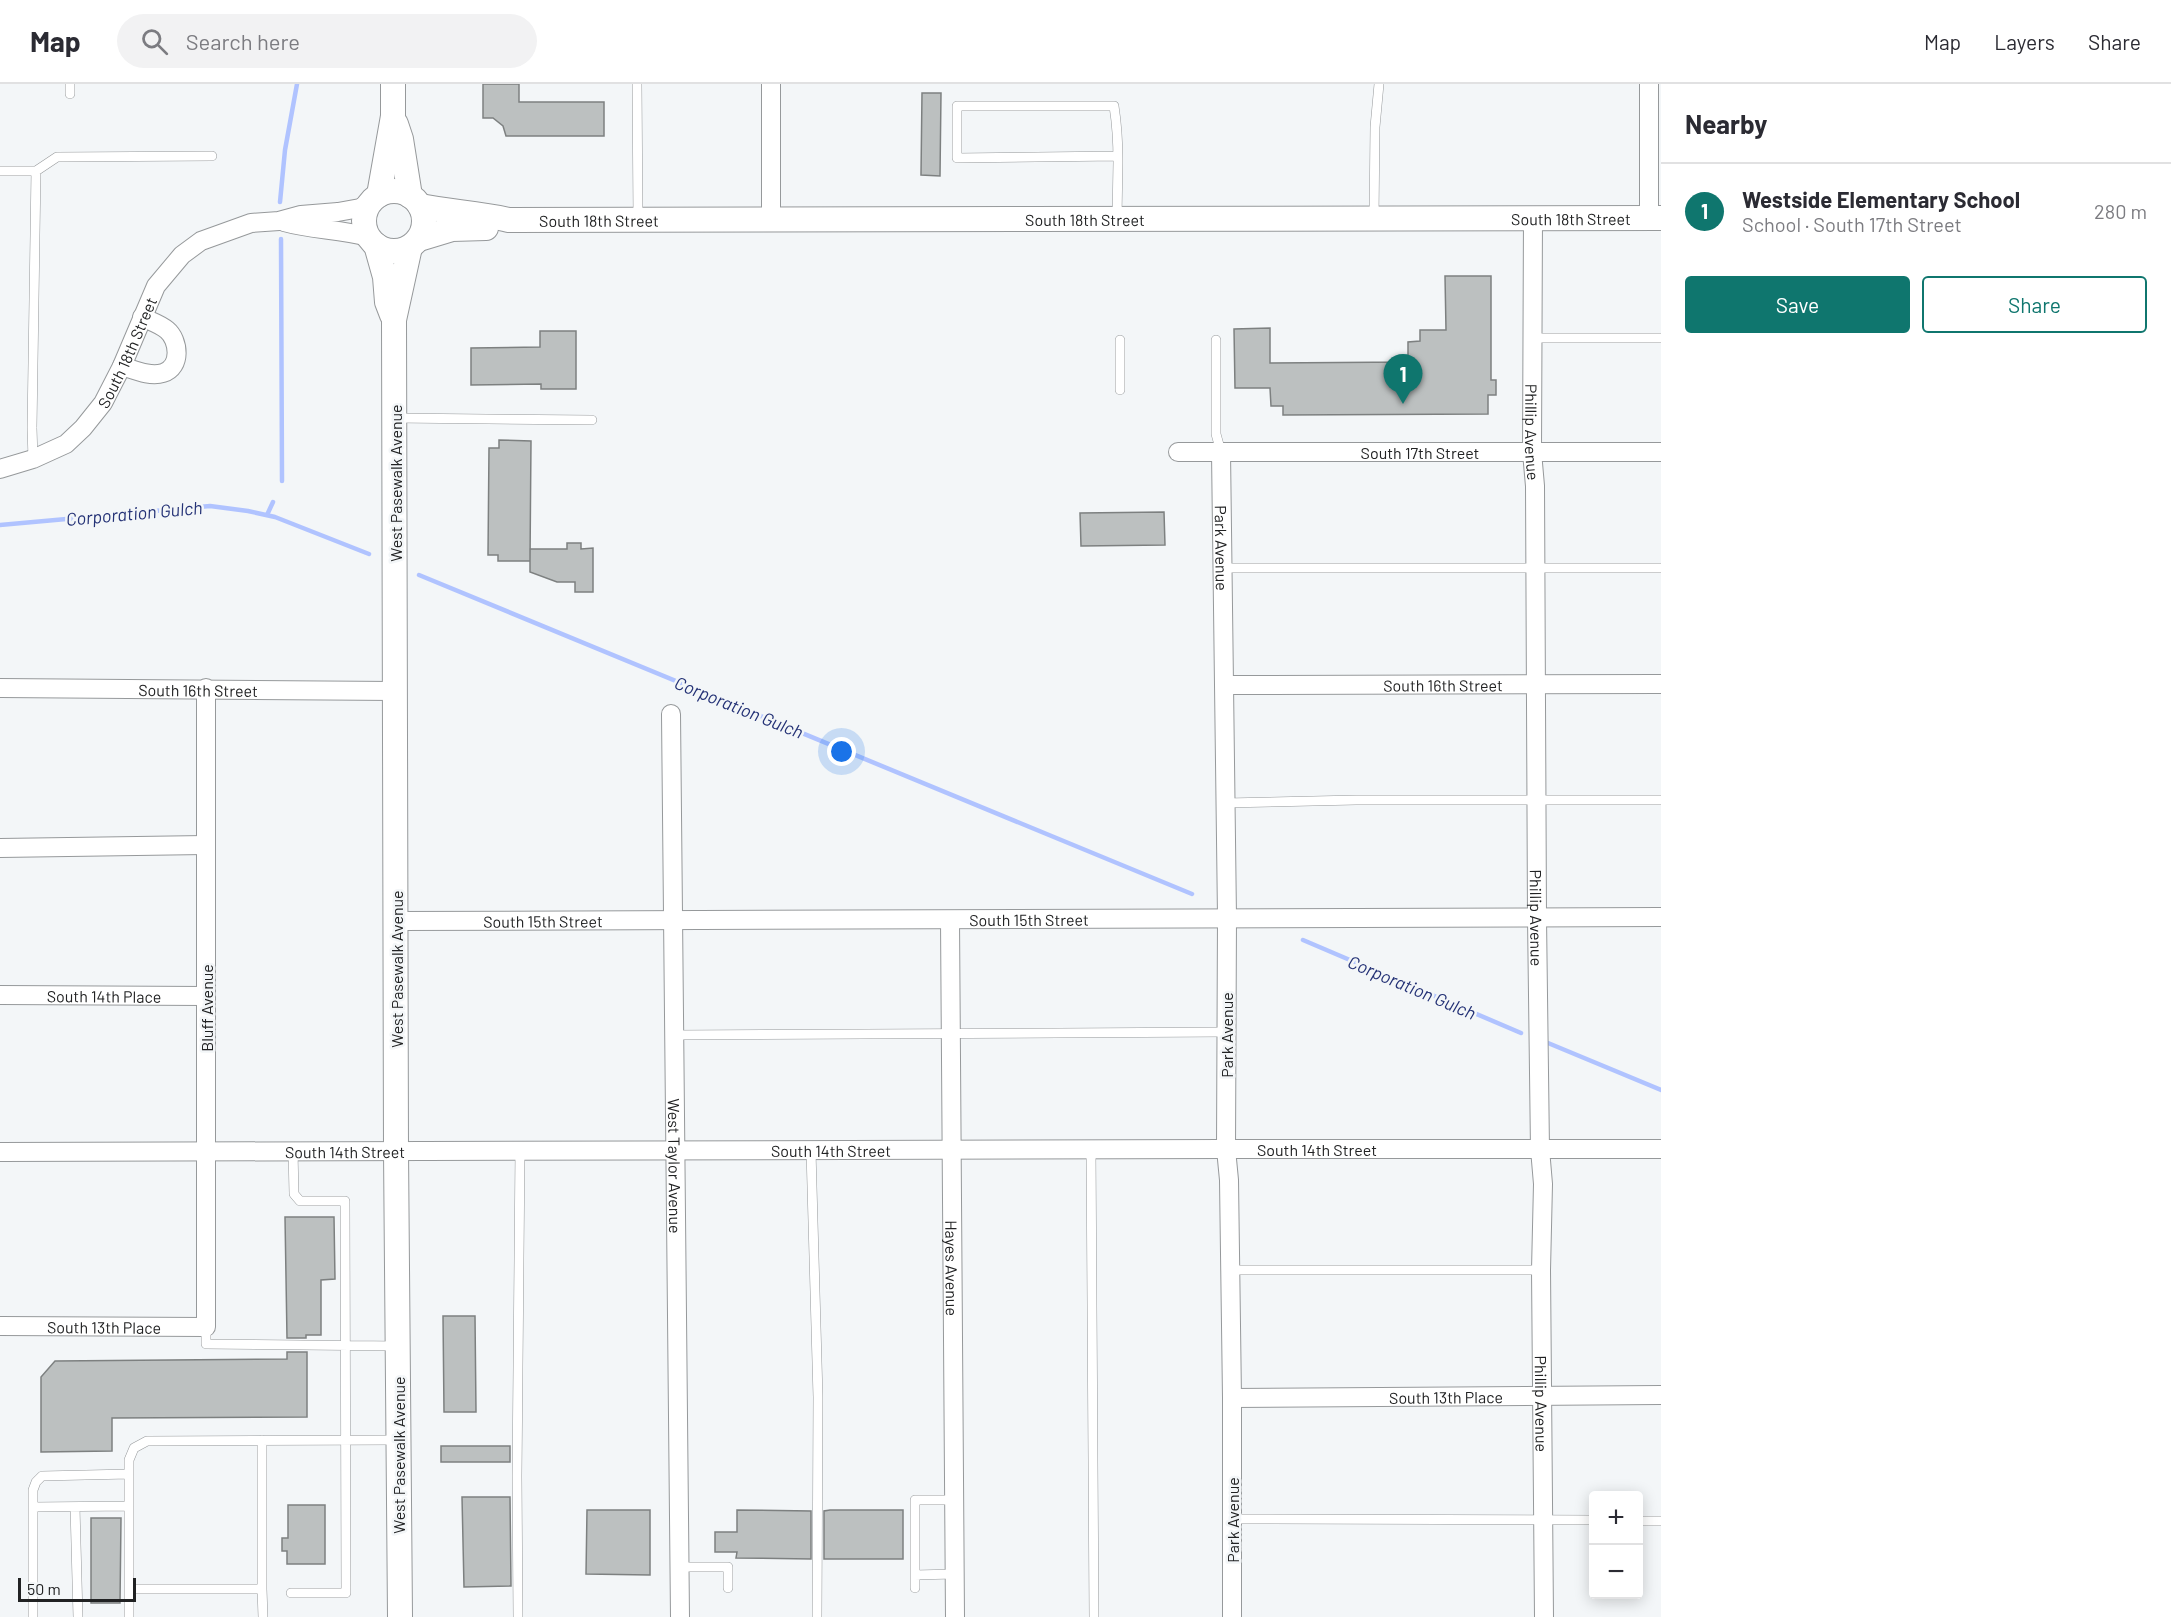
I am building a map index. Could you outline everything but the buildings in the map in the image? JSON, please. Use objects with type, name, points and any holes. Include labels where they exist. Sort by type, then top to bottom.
[{"type":"street","points":[[393,84],[393,116],[375,199],[366,213],[364,225],[372,241],[387,250],[399,251],[414,243],[424,223],[415,201],[401,139],[393,116]]},
{"type":"street","points":[[771,84],[771,220]]},
{"type":"street","points":[[1649,84],[1655,219]]},
{"type":"street","points":[[375,199],[389,192],[400,192],[415,201]]},
{"type":"street","name":"South 18th Street","points":[[0,469],[33,459],[66,444],[84,428],[103,404],[122,366],[156,285],[182,255],[201,241],[251,223],[279,221],[301,215],[360,208],[375,199]]},
{"type":"street","name":"South 18th Street","points":[[415,201],[450,212],[509,220],[1655,219]]},
{"type":"street","name":"Phillip Avenue","points":[[1533,218],[1532,452],[1536,486],[1535,685],[1540,1149],[1543,1184],[1541,1270],[1544,1617]]},
{"type":"street","name":"South 18th Street","points":[[414,243],[452,230],[490,227],[509,220]]},
{"type":"street","name":"South 18th Street","points":[[279,221],[298,226],[338,230],[372,241]]},
{"type":"street","name":"West Pasewalk Avenue","points":[[372,241],[385,277],[387,302],[394,320]]},
{"type":"street","name":"West Pasewalk Avenue","points":[[400,1617],[396,1150],[394,320],[414,243]]},
{"type":"street","points":[[122,366],[141,372],[163,373],[170,369],[176,360],[177,349],[174,338],[166,329],[142,317]]},
{"type":"street","name":"Park Avenue","points":[[1221,452],[1227,917],[1226,1149],[1229,1180],[1232,1398],[1232,1617]]},
{"type":"street","name":"South 17th Street","points":[[1178,453],[1661,452]]},
{"type":"street","name":"South 16th Street","points":[[1225,686],[1661,684]]},
{"type":"street","name":"South 16th Street","points":[[0,688],[395,691]]},
{"type":"street","name":"Bluff Avenue","points":[[206,688],[204,845],[206,1327]]},
{"type":"street","name":"West Taylor Avenue","points":[[671,714],[680,1617]]},
{"type":"street","points":[[0,848],[204,845]]},
{"type":"street","name":"South 15th Street","points":[[396,921],[1661,917]]},
{"type":"street","name":"Hayes Avenue","points":[[950,920],[955,1617]]},
{"type":"street","name":"South 14th Place","points":[[0,995],[206,996]]},
{"type":"street","name":"South 14th Street","points":[[0,1152],[1661,1149]]},
{"type":"street","name":"South 13th Place","points":[[0,1326],[206,1327]]},
{"type":"street","name":"South 13th Place","points":[[1232,1398],[1661,1395]]},
{"type":"lane","points":[[70,84],[70,94]]},
{"type":"lane","points":[[637,84],[638,220]]},
{"type":"lane","points":[[1374,218],[1375,127],[1379,84]]},
{"type":"lane","points":[[1117,220],[1118,156],[1118,132],[1114,106],[957,106],[957,158],[1118,156]]},
{"type":"lane","points":[[0,171],[36,171],[57,157],[212,156]]},
{"type":"lane","points":[[33,459],[36,171]]},
{"type":"lane","points":[[1532,338],[1661,338]]},
{"type":"lane","points":[[1120,340],[1120,390]]},
{"type":"lane","points":[[1216,340],[1216,434],[1221,452]]},
{"type":"lane","points":[[395,418],[592,420]]},
{"type":"lane","points":[[1223,568],[1661,568]]},
{"type":"lane","points":[[1226,803],[1356,800],[1661,800]]},
{"type":"lane","points":[[674,1035],[1226,1032]]},
{"type":"lane","points":[[1091,1149],[1094,1617]]},
{"type":"lane","points":[[518,1617],[520,1150]]},
{"type":"lane","points":[[291,1593],[346,1593],[345,1201],[300,1201],[294,1194],[293,1151]]},
{"type":"lane","points":[[811,1151],[818,1397],[817,1617]]},
{"type":"lane","points":[[1229,1270],[1541,1270]]},
{"type":"lane","points":[[206,1327],[206,1344],[397,1346]]},
{"type":"lane","points":[[262,1440],[263,1617]]},
{"type":"lane","points":[[129,1617],[129,1461],[134,1448],[147,1441],[398,1440]]},
{"type":"lane","points":[[33,1617],[33,1490],[36,1482],[42,1476],[129,1474]]},
{"type":"lane","points":[[915,1588],[915,1500],[954,1500]]},
{"type":"lane","points":[[33,1507],[129,1506]]},
{"type":"lane","points":[[75,1507],[78,1617]]},
{"type":"lane","points":[[1231,1519],[1589,1520]]},
{"type":"lane","points":[[1643,1521],[1661,1521]]},
{"type":"lane","points":[[680,1567],[728,1567],[728,1588]]},
{"type":"lane","points":[[915,1575],[954,1574]]},
{"type":"lane","points":[[129,1589],[262,1589]]},
{"type":"waterway","points":[[280,202],[285,150],[297,84]]},
{"type":"waterway","points":[[281,239],[282,481]]},
{"type":"waterway","points":[[267,515],[273,502]]},
{"type":"waterway","name":"Corporation Gulch","points":[[0,525],[210,506],[275,517],[369,554]]},
{"type":"waterway","name":"Corporation Gulch","points":[[419,575],[1192,894]]},
{"type":"waterway","name":"Corporation Gulch","points":[[1303,940],[1521,1033]]},
{"type":"waterway","name":"Corporation Gulch","points":[[1548,1043],[1661,1090]]},
{"type":"place","name":"Westside Elementary School","points":[[1403,404]]}]
